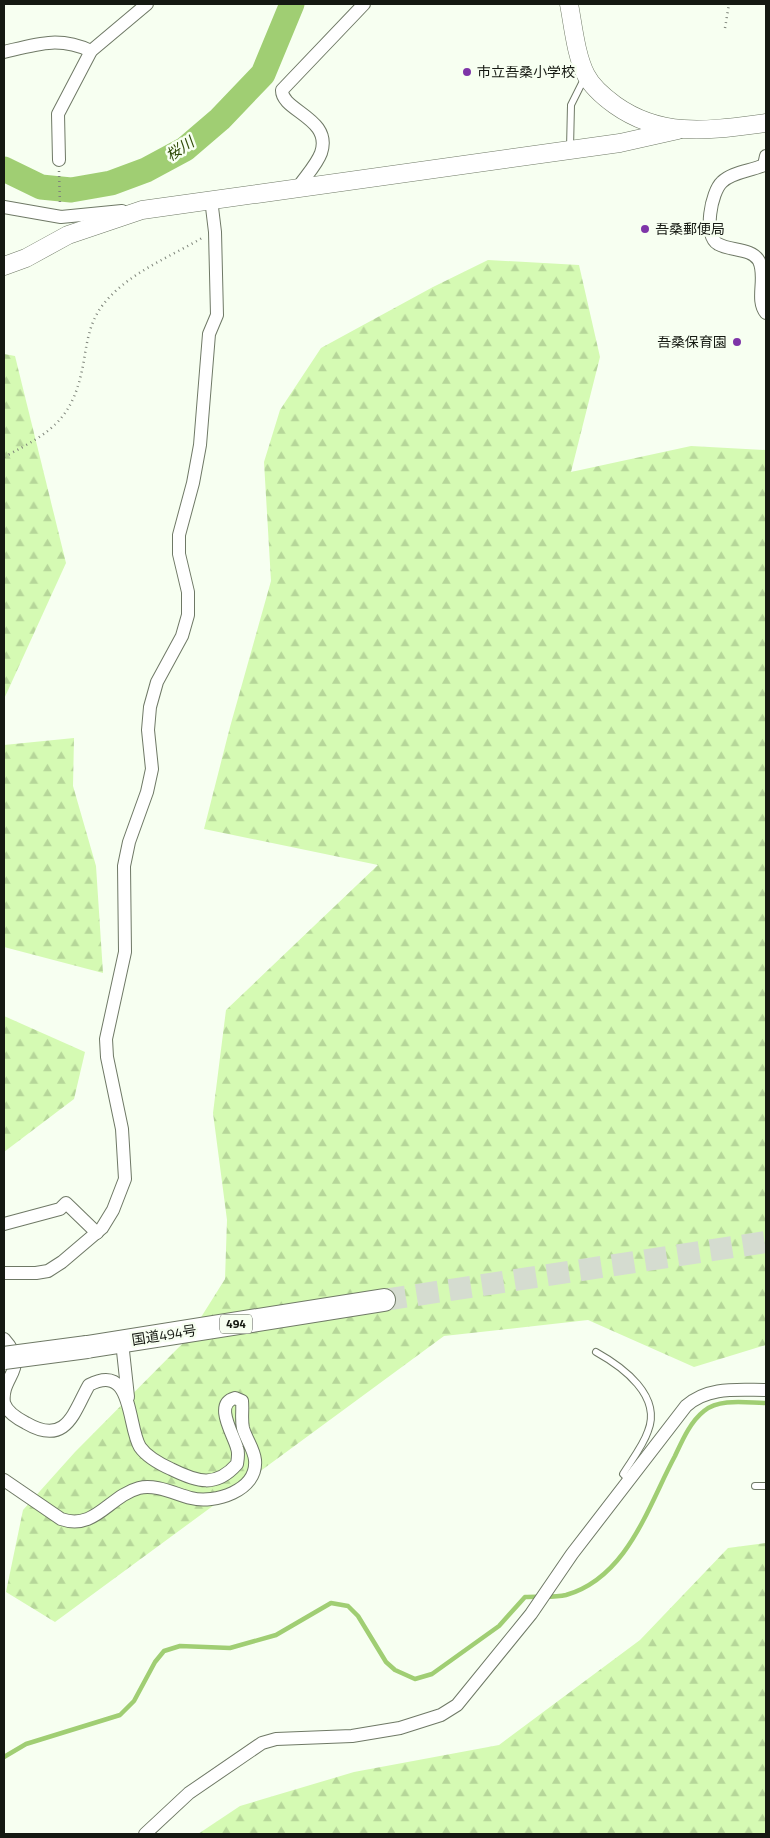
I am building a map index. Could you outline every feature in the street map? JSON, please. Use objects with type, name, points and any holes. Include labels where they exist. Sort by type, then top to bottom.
[{"type":"highway","name":"国道494号","points":[[4,1358],[122,1342],[384,1300]]},
{"type":"street","points":[[59,160],[58,114],[91,52],[147,4]]},
{"type":"street","points":[[299,186],[322,151],[320,134],[312,121],[283,97],[282,90],[364,4]]},
{"type":"street","points":[[569,4],[586,75],[606,98],[630,115],[678,130]]},
{"type":"street","points":[[4,52],[51,41],[64,42],[91,52]]},
{"type":"street","points":[[4,207],[61,217],[142,210],[299,186],[620,143],[678,130],[704,131],[766,123]]},
{"type":"street","points":[[766,156],[764,165],[728,177],[720,183],[714,194],[708,231],[714,242],[719,246],[749,253],[758,260],[762,269],[762,303],[766,313]]},
{"type":"street","points":[[4,1273],[48,1271],[62,1262],[97,1233],[114,1210],[125,1179],[122,1128],[107,1057],[106,1039],[126,952],[124,866],[128,842],[147,792],[152,769],[148,730],[150,708],[157,682],[182,636],[188,614],[188,592],[179,554],[179,535],[198,454],[209,334],[217,315],[215,232],[212,199]]},
{"type":"street","points":[[4,266],[26,258],[68,235],[142,210]]},
{"type":"street","points":[[4,1224],[60,1209],[66,1203],[97,1233]]},
{"type":"street","points":[[4,1339],[15,1355],[15,1363],[4,1393],[4,1402],[13,1414],[30,1425],[48,1430],[65,1426],[77,1412],[89,1385],[96,1382],[109,1381],[118,1386],[128,1397]]},
{"type":"street","points":[[4,1480],[61,1519],[71,1522],[90,1519],[120,1496],[142,1487],[154,1487],[192,1499],[213,1500],[226,1496],[242,1487],[250,1478],[256,1461],[242,1421],[242,1402],[235,1398],[226,1404],[226,1412],[229,1429],[237,1447],[237,1464],[223,1476],[210,1481],[198,1480],[160,1464],[141,1448],[135,1433],[128,1397],[122,1342]]},
{"type":"street","points":[[145,1834],[189,1793],[262,1744],[276,1739],[352,1736],[400,1728],[440,1716],[458,1705],[531,1614],[572,1554],[686,1406],[696,1397],[721,1390],[766,1390]]},
{"type":"lane","points":[[570,150],[571,105],[586,75]]},
{"type":"lane","points":[[596,1352],[609,1359],[637,1383],[648,1400],[652,1418],[648,1432],[623,1474],[629,1480]]},
{"type":"lane","points":[[754,1486],[766,1486]]},
{"type":"path","points":[[725,28],[729,4]]},
{"type":"path","points":[[59,160],[60,207]]},
{"type":"path","points":[[4,457],[47,433],[63,418],[72,404],[81,374],[88,334],[102,307],[125,282],[215,232]]},
{"type":"green space","points":[[488,260],[579,265],[600,357],[571,472],[691,446],[766,450],[766,1345],[694,1367],[588,1320],[444,1336],[55,1622],[6,1592],[23,1510],[75,1452],[188,1338],[225,1279],[227,1220],[213,1113],[226,1010],[378,865],[204,829],[230,727],[271,581],[264,462],[280,410],[321,348],[433,287]]},
{"type":"green space","points":[[4,354],[15,356],[66,563],[4,699]]},
{"type":"green space","points":[[74,738],[73,786],[96,866],[103,973],[4,947],[4,745]]},
{"type":"green space","points":[[4,1016],[85,1052],[74,1099],[4,1152]]},
{"type":"green space","points":[[766,1543],[766,1834],[198,1834],[240,1806],[354,1772],[499,1745],[640,1640],[728,1548]]},
{"type":"waterway","name":"桜川","points":[[4,169],[41,187],[71,190],[111,183],[146,170],[185,149],[220,119],[263,74],[292,4]]},
{"type":"waterway","points":[[4,1757],[26,1744],[120,1715],[134,1701],[155,1662],[164,1651],[180,1646],[230,1648],[276,1635],[331,1603],[348,1606],[358,1616],[386,1662],[395,1670],[415,1679],[432,1674],[499,1626],[525,1597],[566,1595],[587,1586],[605,1573],[621,1556],[634,1537],[687,1432],[699,1415],[718,1404],[766,1403]]},
{"type":"tunnel","points":[[384,1300],[766,1242]]},
{"type":"place","name":"市立吾桑小学校","points":[[467,72]]},
{"type":"place","name":"吾桑郵便局","points":[[645,229]]},
{"type":"place","name":"吾桑保育園","points":[[737,342]]}]
